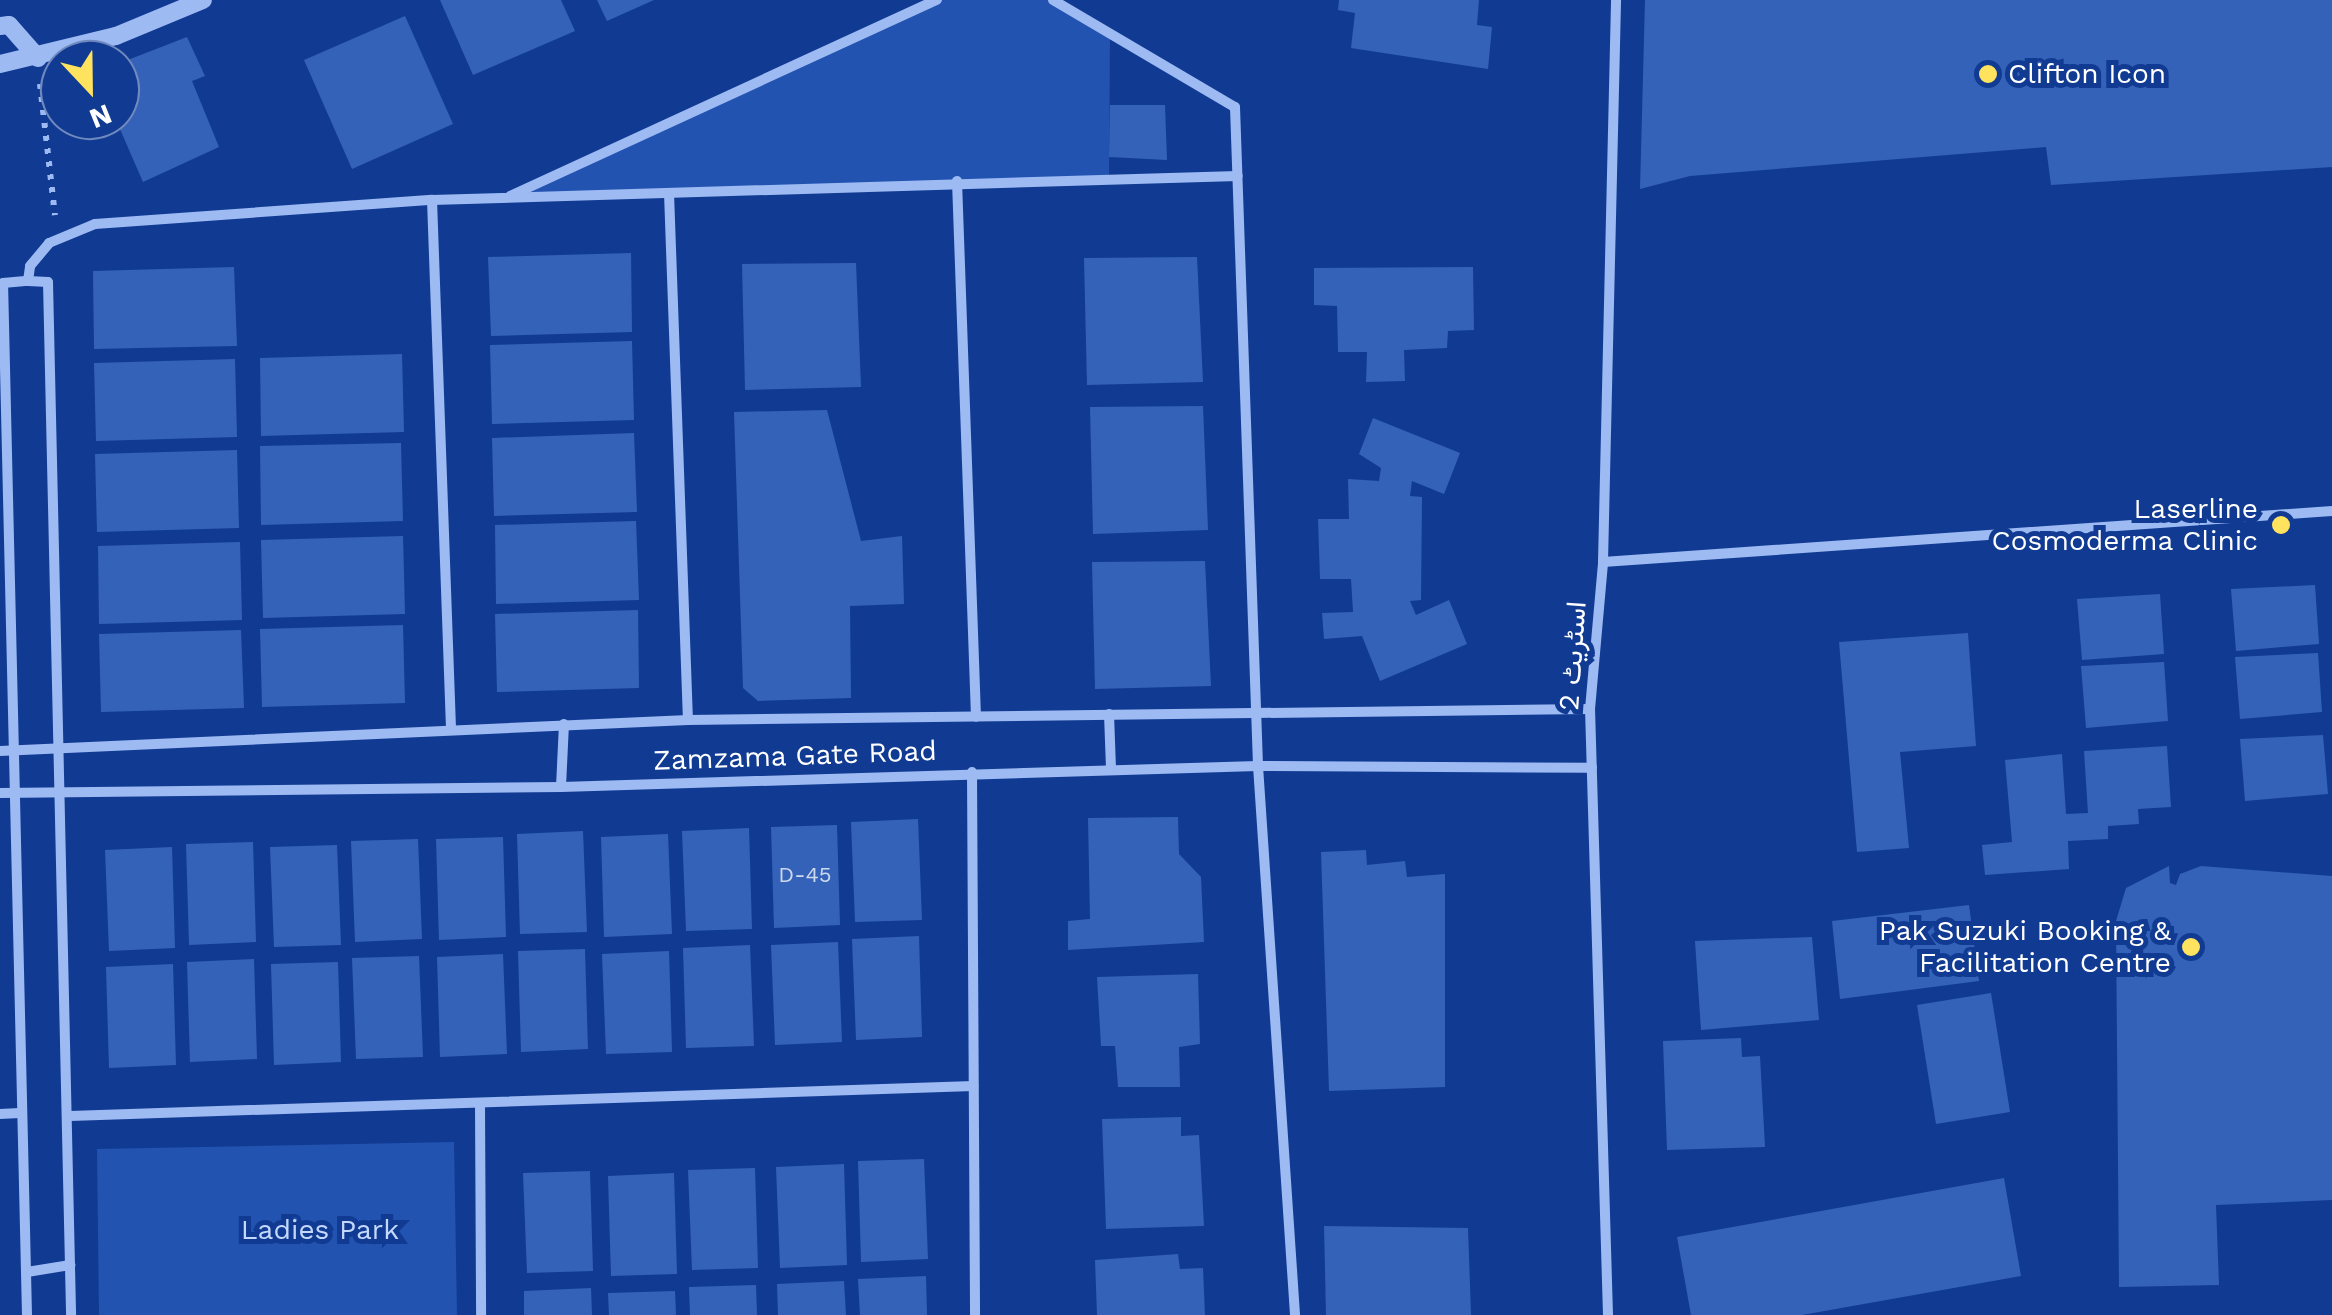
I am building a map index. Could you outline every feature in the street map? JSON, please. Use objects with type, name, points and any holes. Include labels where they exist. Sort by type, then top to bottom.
[{"type":"street","points":[[506,198],[936,0]]},
{"type":"street","points":[[1053,0],[1235,107],[1258,766],[1295,1315]]},
{"type":"street","name":"اسٹریٹ 2","points":[[1608,1315],[1590,709],[1603,562],[1616,0]]},
{"type":"street","points":[[0,64],[38,58],[196,2]]},
{"type":"street","points":[[0,26],[8,25],[38,58]]},
{"type":"street","points":[[28,282],[38,254],[62,235],[95,224],[432,200],[957,181],[1238,176]]},
{"type":"street","points":[[957,181],[976,717]]},
{"type":"street","points":[[669,192],[688,720]]},
{"type":"street","points":[[432,200],[451,728]]},
{"type":"street","points":[[28,1315],[5,793],[2,362],[3,283],[28,282],[48,282],[58,792],[70,1116],[71,1315]]},
{"type":"street","points":[[1603,562],[2332,511]]},
{"type":"street","name":"Zamzama Gate Road","points":[[5,751],[688,720],[1590,709]]},
{"type":"street","points":[[1109,714],[1111,769]]},
{"type":"street","points":[[562,786],[564,724]]},
{"type":"street","name":"Zamzama Gate Road","points":[[5,793],[562,786],[1258,766],[1592,768]]},
{"type":"street","points":[[972,772],[975,1315]]},
{"type":"street","points":[[70,1116],[974,1086]]},
{"type":"street","points":[[480,1105],[481,1315]]},
{"type":"street","points":[[0,1114],[20,1113]]},
{"type":"street","points":[[26,1272],[70,1264]]},
{"type":"path","points":[[38,58],[48,194],[62,235]]},
{"type":"green space","points":[[937,0],[1053,0],[1110,34],[1109,178],[506,198]]},
{"type":"green space","name":"Ladies Park","points":[[454,1142],[457,1315],[99,1315],[97,1149]]},
{"type":"building","points":[[440,0],[561,0],[575,31],[473,75]]},
{"type":"building","points":[[597,0],[654,0],[607,21]]},
{"type":"building","points":[[1339,0],[1479,0],[1477,25],[1492,27],[1488,69],[1351,48],[1355,13],[1338,10]]},
{"type":"building","name":"Clifton Icon","points":[[1645,0],[2332,0],[2332,167],[2051,185],[2046,147],[1690,176],[1640,189]]},
{"type":"building","points":[[405,16],[453,124],[352,169],[304,60]]},
{"type":"building","points":[[187,37],[205,76],[192,81],[219,147],[143,182],[125,140],[140,140],[140,55]]},
{"type":"building","points":[[1110,105],[1165,105],[1167,160],[1109,157]]},
{"type":"building","points":[[631,253],[632,332],[491,336],[488,257]]},
{"type":"building","points":[[1197,257],[1203,382],[1087,385],[1084,258]]},
{"type":"building","points":[[856,263],[861,387],[745,390],[742,264]]},
{"type":"building","points":[[234,267],[237,346],[94,349],[93,271]]},
{"type":"building","points":[[1473,267],[1474,330],[1448,331],[1447,348],[1404,350],[1405,381],[1366,382],[1367,352],[1338,352],[1337,306],[1314,305],[1314,268]]},
{"type":"building","points":[[632,341],[634,420],[492,424],[490,345]]},
{"type":"building","points":[[402,354],[404,432],[261,436],[260,358]]},
{"type":"building","points":[[235,359],[237,437],[96,441],[94,363]]},
{"type":"building","points":[[1203,406],[1208,530],[1093,534],[1090,407]]},
{"type":"building","points":[[827,410],[861,541],[902,536],[904,604],[850,606],[851,698],[758,701],[743,688],[734,412]]},
{"type":"building","points":[[1373,418],[1460,453],[1444,494],[1412,481],[1410,496],[1422,497],[1421,600],[1410,601],[1416,615],[1449,600],[1467,644],[1380,681],[1362,636],[1324,639],[1322,613],[1353,612],[1351,579],[1320,579],[1318,519],[1349,519],[1348,479],[1379,481],[1381,468],[1359,454]]},
{"type":"building","points":[[634,433],[637,512],[494,516],[492,438]]},
{"type":"building","points":[[401,443],[403,521],[261,525],[260,446]]},
{"type":"building","points":[[237,450],[239,528],[97,532],[95,454]]},
{"type":"building","points":[[636,521],[639,600],[496,604],[495,525]]},
{"type":"building","points":[[403,536],[405,614],[263,618],[261,540]]},
{"type":"building","points":[[240,542],[242,620],[99,624],[98,546]]},
{"type":"building","points":[[1205,561],[1211,686],[1095,689],[1092,562]]},
{"type":"building","points":[[2315,585],[2319,644],[2236,651],[2231,589]]},
{"type":"building","points":[[2160,594],[2164,654],[2082,660],[2077,599]]},
{"type":"building","points":[[638,610],[639,688],[497,692],[495,614]]},
{"type":"building","points":[[403,625],[405,703],[262,707],[260,629]]},
{"type":"building","points":[[241,630],[244,708],[101,712],[99,634]]},
{"type":"building","points":[[1968,633],[1976,746],[1900,752],[1909,848],[1857,852],[1839,642]]},
{"type":"building","points":[[2318,653],[2322,712],[2240,719],[2235,657]]},
{"type":"building","points":[[2164,662],[2168,721],[2086,728],[2081,666]]},
{"type":"building","points":[[2323,735],[2328,794],[2245,801],[2240,739]]},
{"type":"building","points":[[2167,746],[2171,807],[2138,809],[2139,824],[2108,826],[2108,839],[2068,841],[2069,869],[1985,875],[1982,845],[2012,842],[2005,760],[2062,754],[2066,814],[2088,813],[2084,751]]},
{"type":"building","points":[[1178,817],[1179,854],[1201,877],[1204,942],[1068,950],[1068,921],[1090,919],[1088,818]]},
{"type":"building","points":[[918,819],[922,920],[855,922],[851,822]]},
{"type":"building","points":[[837,825],[840,925],[774,928],[771,827]]},
{"type":"building","points":[[749,828],[752,929],[686,931],[682,831]]},
{"type":"building","points":[[583,831],[587,932],[520,934],[517,834]]},
{"type":"building","points":[[668,834],[672,934],[604,937],[601,837]]},
{"type":"building","points":[[503,837],[506,937],[439,940],[436,839]]},
{"type":"building","points":[[418,839],[422,939],[355,942],[351,841]]},
{"type":"building","points":[[253,842],[256,942],[189,945],[186,844]]},
{"type":"building","points":[[337,845],[341,945],[274,947],[270,847]]},
{"type":"building","points":[[172,847],[175,948],[109,951],[105,850]]},
{"type":"building","points":[[1366,850],[1367,865],[1405,861],[1407,877],[1445,874],[1445,1087],[1329,1091],[1321,852]]},
{"type":"building","points":[[2169,866],[2170,883],[2176,885],[2180,874],[2201,866],[2332,876],[2332,1200],[2216,1205],[2219,1285],[2119,1287],[2116,921],[2126,888]]},
{"type":"building","points":[[1969,905],[1979,981],[1840,999],[1832,921]]},
{"type":"building","points":[[919,936],[922,1037],[856,1040],[852,939]]},
{"type":"building","points":[[1812,937],[1819,1020],[1701,1030],[1695,941]]},
{"type":"building","points":[[838,942],[842,1042],[775,1045],[771,945]]},
{"type":"building","points":[[750,945],[754,1046],[686,1048],[683,948]]},
{"type":"building","points":[[585,949],[588,1049],[521,1052],[518,951]]},
{"type":"building","points":[[669,951],[672,1052],[606,1054],[602,954]]},
{"type":"building","points":[[503,954],[507,1054],[440,1057],[437,957]]},
{"type":"building","points":[[419,956],[423,1057],[356,1059],[352,958]]},
{"type":"building","points":[[254,959],[257,1059],[190,1062],[187,962]]},
{"type":"building","points":[[338,962],[341,1062],[274,1065],[271,964]]},
{"type":"building","points":[[173,964],[176,1065],[109,1068],[106,967]]},
{"type":"building","points":[[1198,974],[1200,1044],[1179,1047],[1180,1087],[1118,1087],[1115,1046],[1101,1046],[1097,977]]},
{"type":"building","points":[[1991,993],[2010,1112],[1936,1124],[1917,1005]]},
{"type":"building","points":[[1741,1038],[1742,1057],[1760,1056],[1765,1147],[1667,1150],[1663,1041]]},
{"type":"building","points":[[1181,1117],[1181,1136],[1199,1135],[1204,1226],[1106,1229],[1102,1119]]},
{"type":"building","points":[[924,1159],[928,1259],[861,1262],[858,1161]]},
{"type":"building","points":[[844,1164],[847,1265],[780,1268],[776,1167]]},
{"type":"building","points":[[755,1168],[758,1268],[692,1270],[688,1170]]},
{"type":"building","points":[[590,1171],[593,1271],[527,1273],[523,1173]]},
{"type":"building","points":[[674,1173],[677,1274],[611,1276],[608,1176]]},
{"type":"building","points":[[2004,1178],[2021,1276],[1802,1315],[1691,1315],[1677,1237]]},
{"type":"building","points":[[1324,1226],[1468,1228],[1471,1315],[1326,1315]]},
{"type":"building","points":[[1178,1254],[1180,1269],[1203,1268],[1205,1315],[1097,1315],[1095,1260]]},
{"type":"building","points":[[926,1276],[927,1315],[860,1315],[858,1279]]},
{"type":"building","points":[[844,1281],[846,1315],[778,1315],[777,1284]]},
{"type":"building","points":[[756,1285],[757,1315],[690,1315],[689,1287]]},
{"type":"building","points":[[591,1288],[592,1315],[524,1315],[524,1291]]},
{"type":"building","points":[[675,1291],[676,1315],[609,1315],[608,1293]]},
{"type":"place","name":"Clifton Icon","points":[[1988,74]]},
{"type":"place","name":"Laserline Cosmoderma Clinic","points":[[2281,525]]},
{"type":"place","name":"Pak Suzuki Booking & Facilitation Centre","points":[[2191,947]]}]
